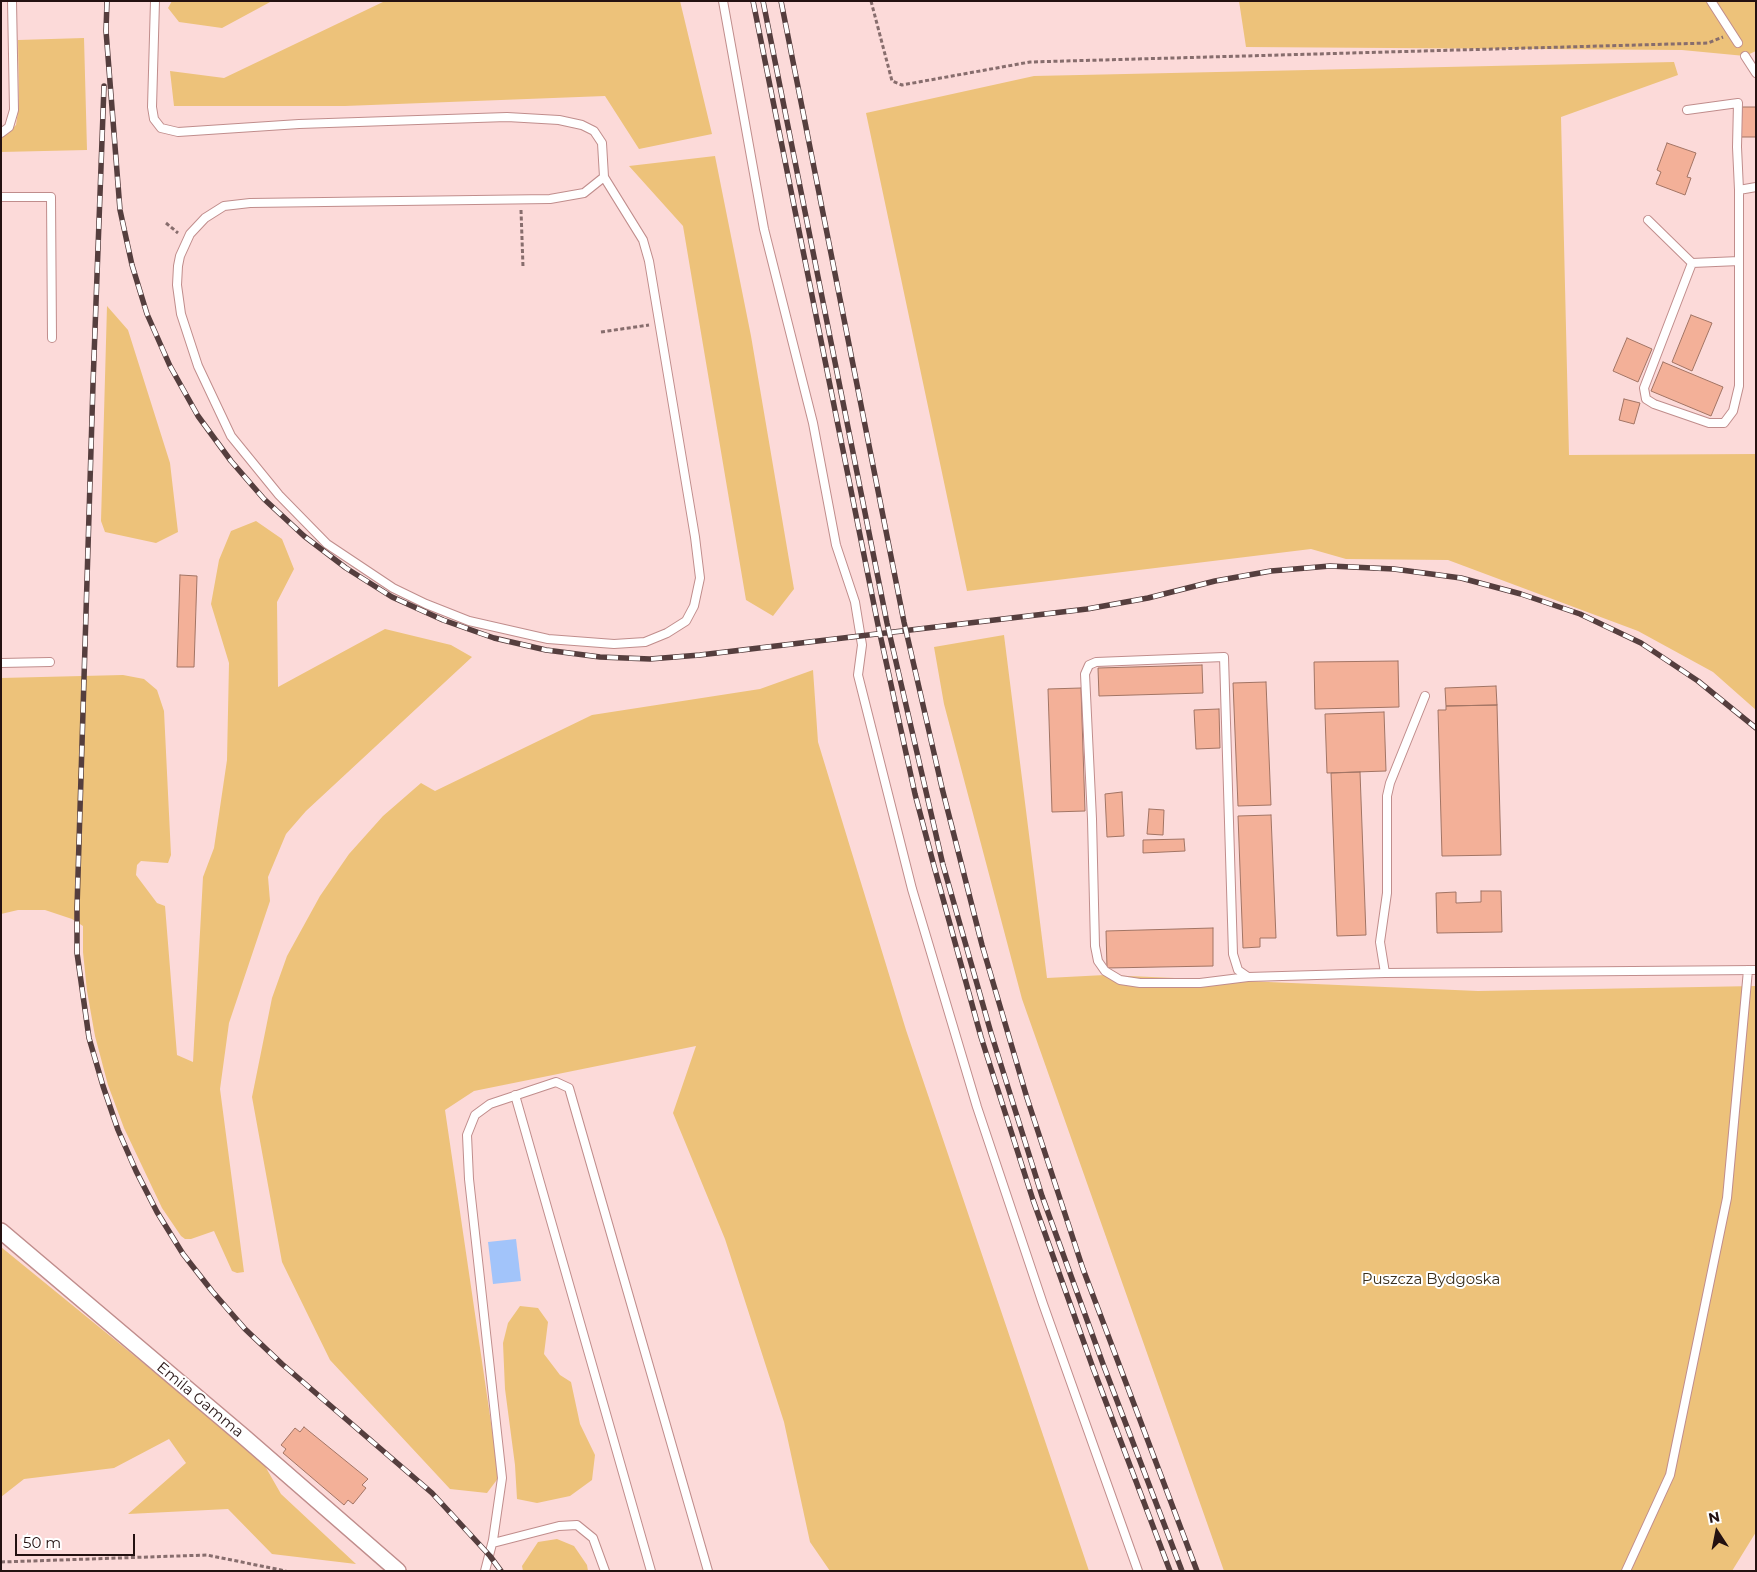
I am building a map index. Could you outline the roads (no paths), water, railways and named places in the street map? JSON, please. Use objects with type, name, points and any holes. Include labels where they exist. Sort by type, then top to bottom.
[{"type":"street","name":"Emila Gamma","points":[[1,1231],[398,1571]]},
{"type":"lane","points":[[1,133],[9,127],[14,110],[12,1]]},
{"type":"lane","points":[[155,1],[152,107],[154,119],[160,128],[178,132],[299,124],[507,118],[559,120],[582,125],[594,131],[602,143],[604,177],[643,240],[649,261],[694,527],[700,578],[694,606],[686,620],[667,633],[645,642],[614,644],[548,639],[469,621],[426,604],[393,588],[327,544],[279,494],[231,436],[198,366],[181,314],[177,285],[180,256],[190,234],[205,218],[224,206],[250,203],[550,199],[584,193],[604,177]]},
{"type":"lane","points":[[723,1],[764,230],[813,423],[836,545],[855,602],[862,645],[858,675],[912,888],[977,1107],[1043,1304],[1138,1571]]},
{"type":"lane","points":[[1711,1],[1738,43]]},
{"type":"lane","points":[[1745,56],[1756,72]]},
{"type":"lane","points":[[1687,110],[1738,103],[1737,148],[1740,190],[1738,386],[1733,411],[1724,423],[1709,423],[1654,404],[1646,399],[1644,388],[1692,263]]},
{"type":"lane","points":[[1740,190],[1756,187]]},
{"type":"lane","points":[[1,198],[51,197],[52,338]]},
{"type":"lane","points":[[1648,220],[1692,263],[1739,261]]},
{"type":"lane","points":[[1248,977],[1238,970],[1233,954],[1224,658],[1096,662],[1089,665],[1085,674],[1092,819],[1095,946],[1098,961],[1105,971],[1120,980],[1140,983],[1200,983],[1248,977],[1385,973],[1752,970],[1727,1198],[1670,1475],[1626,1571]]},
{"type":"lane","points":[[1,663],[50,662]]},
{"type":"lane","points":[[1385,973],[1380,942],[1387,893],[1387,796],[1390,783],[1425,696]]},
{"type":"lane","points":[[485,1571],[493,1543],[502,1478],[469,1179],[467,1135],[475,1115],[490,1104],[556,1082],[569,1088],[708,1571]]},
{"type":"lane","points":[[515,1095],[651,1571]]},
{"type":"lane","points":[[493,1543],[558,1526],[577,1525],[593,1538],[605,1571]]},
{"type":"water","points":[[516,1239],[521,1281],[493,1284],[488,1242]]},
{"type":"railway","points":[[107,1],[106,31],[120,210],[132,265],[147,314],[170,366],[198,416],[231,461],[264,499],[304,536],[346,568],[392,597],[443,620],[494,638],[546,650],[600,657],[650,659],[700,655],[1087,609],[1148,598],[1215,581],[1271,571],[1330,566],[1394,569],[1461,578],[1521,594],[1580,614],[1641,643],[1698,681],[1756,728]]},
{"type":"railway","points":[[753,1],[878,625],[915,794],[934,866],[981,1037],[1033,1200],[1093,1368],[1170,1571]]},
{"type":"railway","points":[[763,1],[887,623],[943,865],[991,1033],[1042,1196],[1103,1364],[1182,1571]]},
{"type":"railway","points":[[781,1],[904,622],[942,788],[982,945],[1027,1098],[1083,1269],[1197,1571]]},
{"type":"railway","points":[[104,86],[77,908],[77,953],[89,1038],[118,1130],[157,1212],[183,1254],[245,1329],[282,1364],[432,1493],[490,1556],[501,1571]]},
{"type":"park label","name":"Puszcza Bydgoska","points":[[1431,1280]]}]
